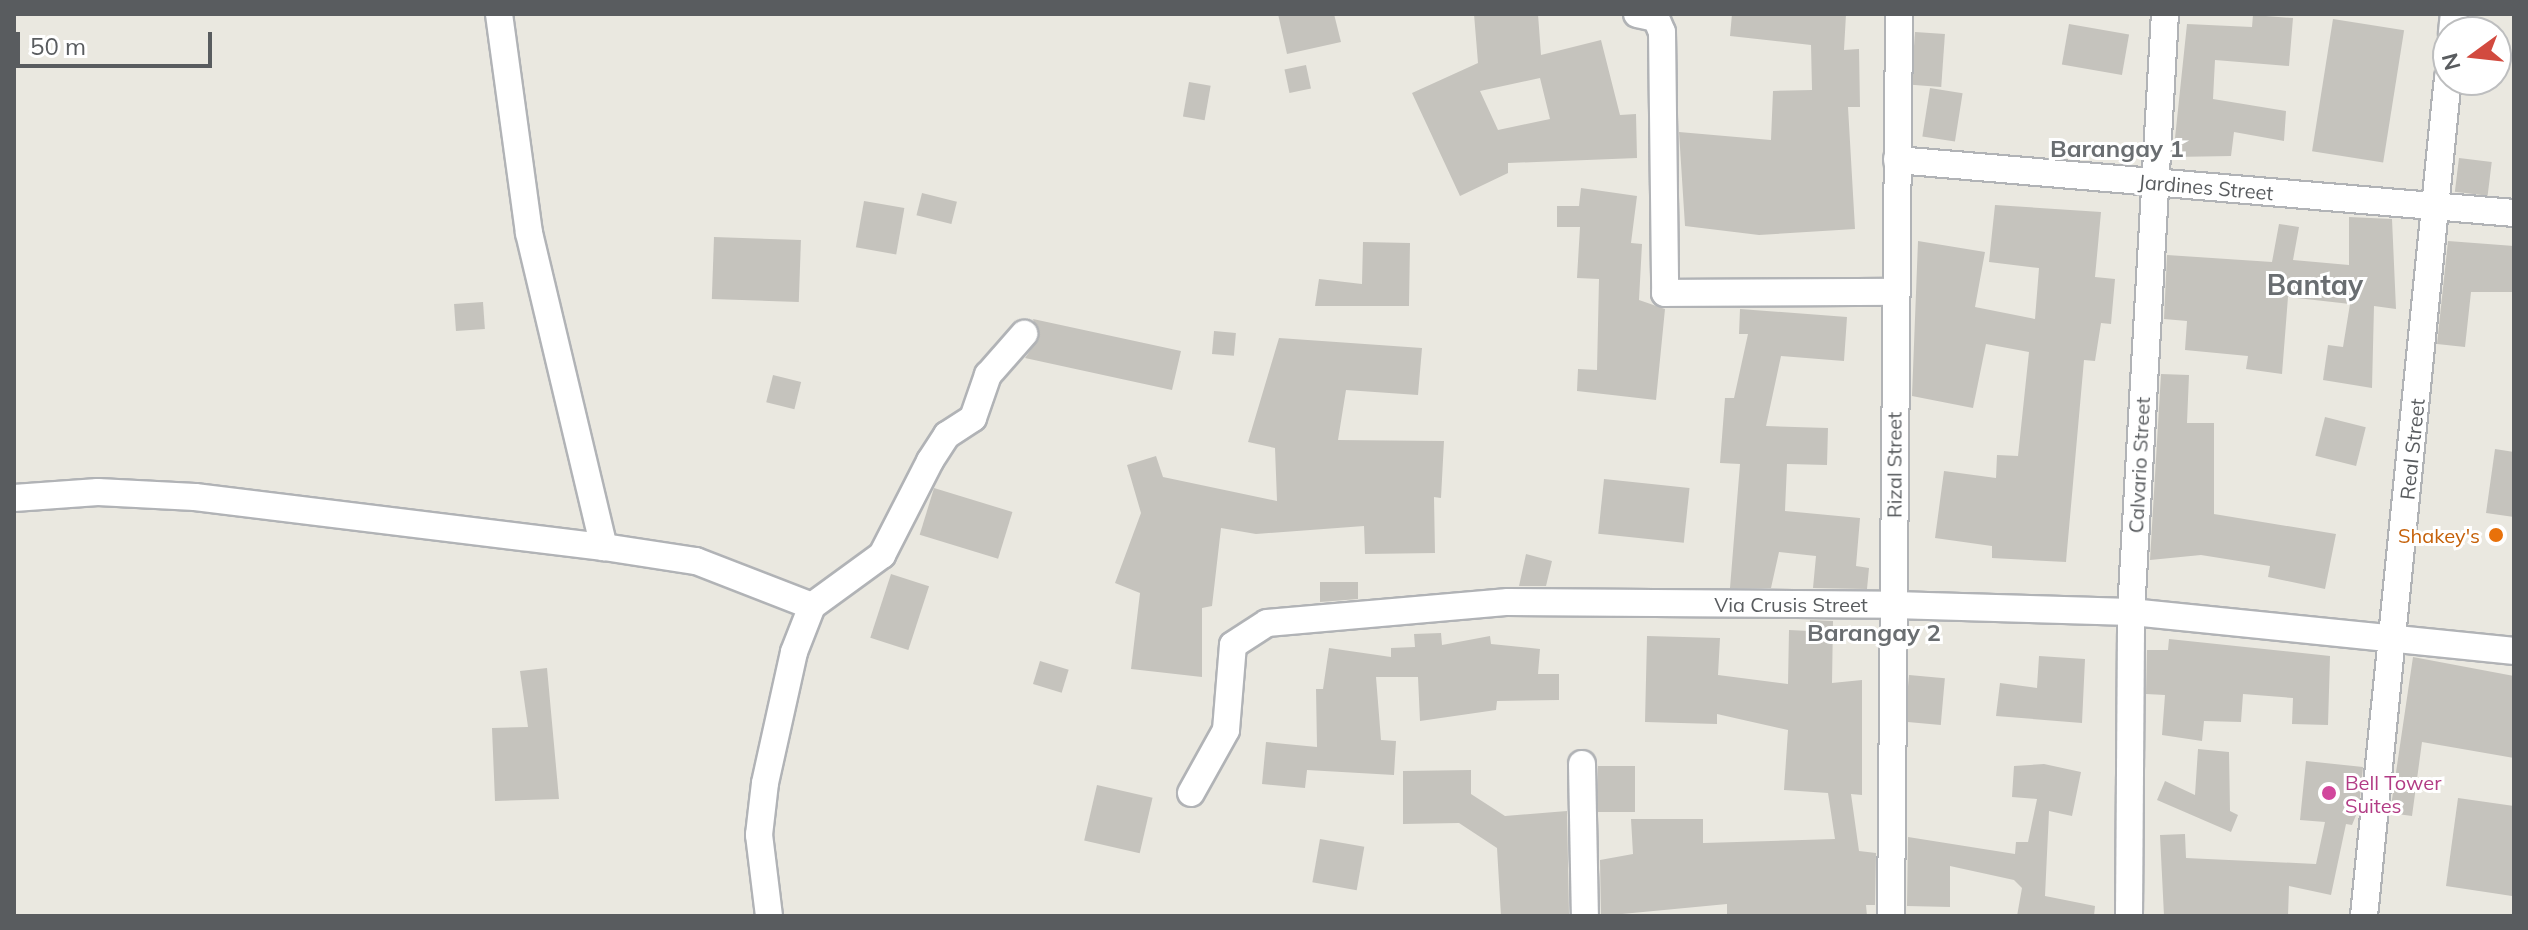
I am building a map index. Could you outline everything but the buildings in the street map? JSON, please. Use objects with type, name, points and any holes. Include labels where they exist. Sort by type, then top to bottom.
[{"type":"street","points":[[499,14],[529,233],[604,547]]},
{"type":"street","points":[[1637,14],[1656,18],[1662,32],[1665,293],[1894,292]]},
{"type":"street","name":"Rizal Street","points":[[1891,916],[1894,292],[1899,14]]},
{"type":"street","name":"Calvario Street","points":[[2129,916],[2131,612],[2152,183],[2165,14]]},
{"type":"street","name":"Real Street","points":[[2364,916],[2446,96]]},
{"type":"street","name":"Jardines Street","points":[[1897,160],[2514,213]]},
{"type":"street","points":[[769,916],[759,835],[765,783],[790,667],[812,606],[882,555],[930,461],[947,435],[973,418],[988,375],[1024,334]]},
{"type":"street","points":[[14,498],[98,492],[195,497],[604,547],[696,561],[812,606]]},
{"type":"street","name":"Via Crusis Street","points":[[1191,793],[1226,730],[1233,645],[1267,623],[1508,602],[1894,605],[2131,612],[2394,634],[2514,651]]},
{"type":"street","points":[[1582,764],[1585,916]]},
{"type":"place","name":"Shakey's","points":[[2496,535]]},
{"type":"place","name":"Bell Tower Suites","points":[[2329,793]]},
{"type":"district","name":"Barangay 1","points":[[2117,149]]},
{"type":"district","name":"Bantay","points":[[2315,285]]},
{"type":"district","name":"Barangay 2","points":[[1874,633]]}]
